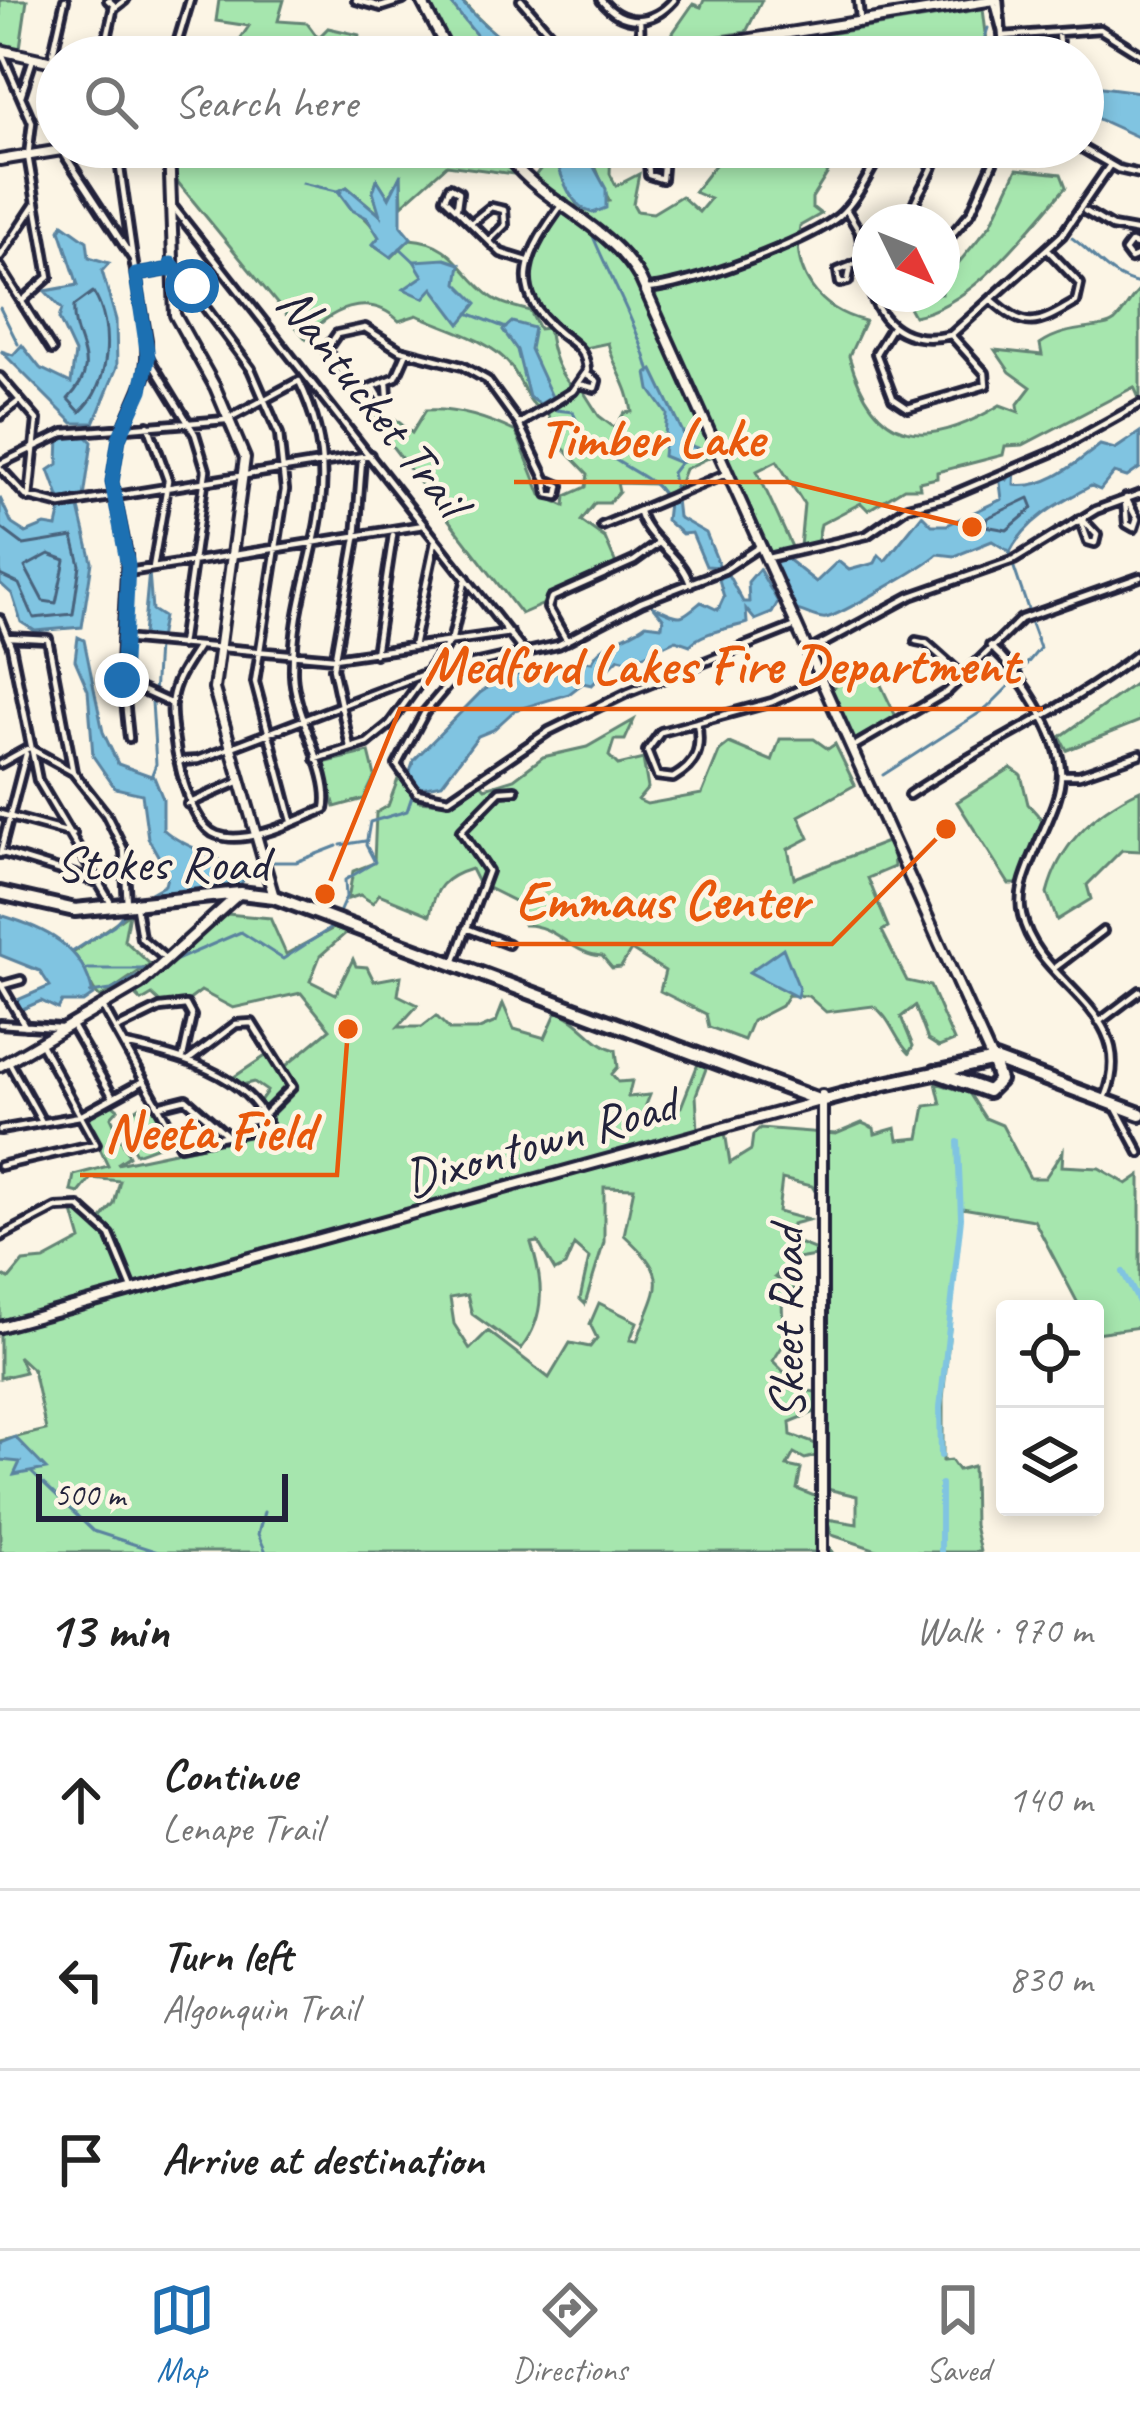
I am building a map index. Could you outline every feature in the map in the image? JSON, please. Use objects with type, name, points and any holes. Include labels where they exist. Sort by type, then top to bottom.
[{"type":"main road","name":"Stokes Road","points":[[0,892],[69,910],[240,893],[274,897],[822,1098]]},
{"type":"main road","points":[[932,1071],[988,1090],[999,1080],[992,1060]]},
{"type":"main road","points":[[822,1098],[992,1060],[1140,1114]]},
{"type":"main road","points":[[822,1098],[878,1085]]},
{"type":"street","points":[[59,36],[65,0]]},
{"type":"street","points":[[106,36],[111,3],[125,0]]},
{"type":"street","points":[[179,36],[190,0]]},
{"type":"street","points":[[356,0],[381,7],[403,0]]},
{"type":"street","points":[[421,0],[440,36]]},
{"type":"street","points":[[521,0],[552,36]]},
{"type":"street","points":[[601,0],[618,16],[640,20],[658,15],[674,0]]},
{"type":"street","points":[[858,0],[861,22]]},
{"type":"street","points":[[773,36],[996,0],[1003,36]]},
{"type":"street","points":[[640,20],[641,36]]},
{"type":"street","points":[[1017,36],[1104,30],[1140,54]]},
{"type":"street","points":[[1,51],[36,59]]},
{"type":"street","points":[[1,51],[32,122],[28,156],[50,277],[22,301]]},
{"type":"street","points":[[21,96],[33,58]]},
{"type":"street","points":[[0,160],[36,155]]},
{"type":"street","points":[[1104,161],[1140,174]]},
{"type":"street","points":[[883,312],[892,327],[918,338],[951,335],[1047,249],[1083,209],[1110,165]]},
{"type":"street","points":[[74,168],[133,260]]},
{"type":"street","points":[[120,168],[148,357],[141,390],[123,428],[112,497],[128,572],[122,639],[130,738]]},
{"type":"street","points":[[169,168],[177,321],[243,447],[245,477],[214,695],[274,897]]},
{"type":"street","points":[[518,168],[616,244],[645,289],[793,627],[992,1060]]},
{"type":"street","points":[[645,289],[684,285],[818,228],[845,209],[871,168]]},
{"type":"street","points":[[914,204],[934,168]]},
{"type":"street","points":[[960,225],[991,168]]},
{"type":"street","points":[[0,257],[36,202]]},
{"type":"street","name":"Nantucket Trail","points":[[168,203],[519,646]]},
{"type":"street","points":[[562,203],[527,261],[532,299],[543,317],[583,352],[586,374],[597,386],[592,390],[579,385]]},
{"type":"street","points":[[457,207],[501,253],[527,261]]},
{"type":"street","points":[[471,224],[487,208],[504,210],[507,221],[489,241]]},
{"type":"street","points":[[845,209],[852,220]]},
{"type":"street","points":[[1083,209],[1140,232]]},
{"type":"street","points":[[1128,231],[1127,256],[1140,251]]},
{"type":"street","points":[[1128,244],[1140,251]]},
{"type":"street","points":[[990,298],[1015,320],[1027,324],[1076,302],[1080,284],[1047,249]]},
{"type":"street","points":[[136,275],[171,266]]},
{"type":"street","points":[[171,266],[228,332],[266,399],[284,472],[255,682],[292,821]]},
{"type":"street","points":[[0,267],[52,350]]},
{"type":"street","points":[[892,327],[876,353],[892,398],[908,408],[986,385],[985,373],[951,335]]},
{"type":"street","points":[[407,352],[398,374],[361,390],[327,354],[333,337],[365,328],[407,352],[477,373],[496,388],[546,480]]},
{"type":"street","points":[[148,357],[189,422],[206,484],[181,645]]},
{"type":"street","points":[[519,424],[579,385],[586,374]]},
{"type":"street","points":[[307,376],[230,419],[68,433],[35,443],[0,466],[29,498],[62,506],[370,455]]},
{"type":"street","points":[[0,377],[37,420],[29,498]]},
{"type":"street","points":[[196,648],[182,671],[172,704],[188,804],[213,834],[254,836],[327,803],[295,694],[295,656],[323,465],[319,427],[299,381]]},
{"type":"street","points":[[374,388],[386,398],[391,392],[387,382]]},
{"type":"street","points":[[0,416],[19,401]]},
{"type":"street","points":[[765,560],[793,549],[859,538],[904,509],[947,497],[1056,451],[1140,404]]},
{"type":"street","points":[[148,425],[166,467],[153,568]]},
{"type":"street","points":[[350,747],[338,707],[334,658],[356,538],[362,459]]},
{"type":"street","points":[[602,526],[728,473]]},
{"type":"street","points":[[807,653],[921,591],[1014,560],[1081,519],[1140,494]]},
{"type":"street","points":[[638,511],[659,543],[682,564],[690,584]]},
{"type":"street","points":[[128,572],[424,525]]},
{"type":"street","points":[[376,654],[393,532]]},
{"type":"street","points":[[412,647],[436,539]]},
{"type":"street","points":[[567,641],[548,608],[551,598],[634,561],[659,543]]},
{"type":"street","points":[[759,547],[722,571],[628,608],[567,641],[474,661],[457,670],[401,748],[396,764],[414,791],[453,797],[549,730],[628,692],[793,627]]},
{"type":"street","points":[[850,748],[939,698],[1026,616],[1140,577]]},
{"type":"street","points":[[314,759],[381,734],[450,641],[466,578]]},
{"type":"street","points":[[0,619],[27,749],[45,795],[74,834],[112,907]]},
{"type":"street","points":[[4,632],[49,639],[73,772]]},
{"type":"street","points":[[122,639],[334,658],[510,633]]},
{"type":"street","points":[[916,641],[926,643],[964,676]]},
{"type":"street","points":[[991,646],[1021,676],[1061,775],[1020,902],[1027,929],[1099,1022],[1116,1057],[1110,1102],[1140,1153]]},
{"type":"street","points":[[909,795],[1040,715],[1090,691],[1140,652]]},
{"type":"street","points":[[182,761],[428,672]]},
{"type":"street","points":[[697,722],[699,748],[686,770],[668,779],[657,776],[648,746],[661,732],[697,722],[772,702],[819,680]]},
{"type":"street","points":[[123,682],[172,704]]},
{"type":"street","points":[[0,764],[27,749]]},
{"type":"street","points":[[27,749],[73,772],[106,814],[124,850],[140,935],[167,960]]},
{"type":"street","points":[[27,749],[0,853],[100,883]]},
{"type":"street","points":[[1061,775],[1079,775],[1140,754]]},
{"type":"street","points":[[188,804],[238,782]]},
{"type":"street","points":[[454,963],[488,868],[461,831],[500,791],[515,790]]},
{"type":"street","points":[[0,814],[74,834]]},
{"type":"street","points":[[42,1122],[4,1064],[104,1007],[167,960],[240,893]]},
{"type":"street","points":[[466,928],[508,944]]},
{"type":"street","points":[[1056,968],[1103,931]]},
{"type":"street","points":[[21,980],[2,984],[7,1001],[25,1026]]},
{"type":"street","points":[[1099,1022],[1140,991]]},
{"type":"street","points":[[117,1029],[160,1008],[186,1005],[192,1019],[186,1058]]},
{"type":"street","points":[[104,1007],[177,1142],[269,1127],[227,1083],[186,1058],[125,1045]]},
{"type":"street","points":[[186,1058],[245,1021],[268,1042],[291,1092],[263,1116]]},
{"type":"street","points":[[0,1024],[69,1027]]},
{"type":"street","points":[[69,1027],[113,1097]]},
{"type":"street","points":[[0,1166],[94,1147],[41,1044]]},
{"type":"street","points":[[1,1128],[80,1116],[144,1081]]},
{"type":"street","points":[[791,1089],[798,1097],[797,1107]]},
{"type":"street","name":"Dixontown Road","points":[[0,1327],[822,1098]]},
{"type":"street","name":"Skeet Road","points":[[822,1098],[822,1552]]},
{"type":"street","points":[[158,1106],[186,1099],[228,1136]]},
{"type":"street","points":[[0,1237],[56,1208],[79,1207],[110,1235],[133,1291]]},
{"type":"green space","points":[[0,0],[27,0],[19,55],[0,48]]},
{"type":"green space","points":[[219,0],[284,0],[278,21],[307,23],[317,36],[242,36],[249,26],[216,21]]},
{"type":"green space","points":[[425,0],[461,0],[498,36],[446,36]]},
{"type":"green space","points":[[704,0],[762,0],[746,32],[671,36],[693,4],[701,7]]},
{"type":"green space","points":[[983,9],[986,36],[815,36]]},
{"type":"green space","points":[[328,28],[359,36],[320,36]]},
{"type":"green space","points":[[174,168],[444,168],[402,205],[401,178],[389,198],[377,180],[373,192],[380,215],[347,187],[339,191],[379,237],[374,245],[392,257],[410,239],[438,246],[493,298],[530,311],[539,329],[548,328],[564,377],[576,392],[580,386],[599,416],[615,428],[624,413],[632,412],[608,343],[580,349],[533,297],[530,265],[562,203],[532,180],[541,168],[561,168],[577,205],[609,201],[596,168],[610,168],[616,186],[639,174],[633,204],[637,211],[653,213],[681,196],[699,212],[710,199],[694,192],[713,168],[831,168],[812,198],[812,207],[821,214],[800,226],[800,259],[804,274],[822,298],[865,321],[849,356],[860,386],[888,423],[926,433],[973,420],[1000,405],[1019,412],[1018,404],[1031,387],[1010,372],[995,350],[1042,355],[1040,344],[1051,338],[1115,321],[1140,290],[1140,400],[1134,387],[1023,445],[1005,446],[1003,455],[937,472],[937,478],[919,482],[920,488],[904,488],[868,510],[861,503],[821,524],[817,544],[800,547],[804,504],[777,461],[757,471],[793,549],[768,556],[724,457],[715,455],[685,469],[679,485],[664,496],[655,484],[617,483],[619,492],[609,503],[595,503],[581,521],[605,538],[619,571],[521,614],[352,394],[370,394],[378,420],[395,419],[412,433],[426,410],[471,415],[516,432],[541,495],[565,506],[566,496],[586,487],[588,474],[563,448],[548,415],[534,405],[514,371],[478,341],[417,315],[399,321],[375,307],[337,313],[306,339],[176,180]]},
{"type":"green space","points":[[469,168],[520,168],[528,176]]},
{"type":"green space","points":[[1017,169],[1061,174],[1066,187],[1016,244],[960,296],[960,261],[991,224]]},
{"type":"green space","points":[[872,666],[899,723],[850,749],[825,692]]},
{"type":"green space","points":[[1140,680],[1140,721],[1067,750],[1060,737]]},
{"type":"green space","points":[[634,720],[625,740],[614,740],[609,756],[618,765],[643,759],[648,788],[638,800],[647,804],[702,794],[720,750],[729,743],[772,761],[780,739],[814,739],[828,749],[835,744],[855,785],[799,816],[809,838],[788,849],[794,878],[892,840],[894,867],[868,878],[888,927],[882,931],[907,981],[930,986],[954,1041],[939,1047],[928,1040],[915,1006],[901,1017],[913,1046],[909,1053],[873,1006],[826,1012],[808,996],[788,995],[781,1006],[752,1021],[744,1040],[709,1027],[706,1014],[660,991],[665,971],[631,950],[621,967],[612,968],[602,956],[582,951],[545,929],[524,925],[522,905],[478,883],[471,869],[442,885],[430,915],[379,894],[373,903],[360,895],[348,899],[353,871],[374,863],[376,813],[388,806],[401,771],[420,801],[452,804],[476,778],[485,788],[514,779],[543,757],[587,747]]},
{"type":"green space","points":[[369,752],[375,776],[364,799],[335,807],[323,763]]},
{"type":"green space","points":[[1011,768],[1021,775],[1028,804],[1046,824],[1023,884],[1009,884],[957,802]]},
{"type":"green space","points":[[1140,790],[1140,851],[1122,850],[1087,885],[1091,899],[1057,920],[1047,893],[1070,844],[1108,808]]},
{"type":"green space","points":[[129,913],[124,940],[150,964],[100,998],[73,953]]},
{"type":"green space","points":[[227,914],[270,918],[286,954],[334,928],[346,933],[320,956],[310,981],[336,994],[353,959],[356,966],[367,967],[374,981],[401,976],[398,995],[418,1005],[398,1027],[422,1027],[436,1016],[450,1030],[477,1030],[496,1022],[503,1004],[514,1029],[545,1038],[557,1011],[616,1050],[618,1067],[612,1074],[618,1082],[632,1081],[628,1097],[650,1095],[646,1105],[660,1112],[681,1107],[698,1064],[707,1066],[696,1095],[698,1131],[725,1132],[730,1163],[751,1150],[753,1135],[760,1128],[836,1134],[862,1123],[874,1128],[875,1134],[896,1128],[898,1140],[919,1138],[925,1106],[941,1104],[936,1083],[969,1093],[985,1118],[1002,1125],[1030,1178],[1045,1178],[1063,1151],[1062,1166],[1099,1168],[1127,1184],[1140,1175],[1140,1327],[1104,1332],[1104,1300],[1076,1300],[1034,1220],[962,1208],[943,1399],[943,1461],[951,1460],[958,1470],[973,1466],[974,1525],[980,1552],[883,1552],[832,1535],[827,1519],[857,1524],[857,1496],[827,1489],[825,1208],[812,1186],[782,1179],[778,1212],[808,1220],[792,1224],[791,1240],[814,1249],[815,1256],[792,1260],[775,1277],[781,1281],[794,1276],[794,1290],[782,1299],[783,1330],[789,1336],[773,1361],[789,1377],[790,1389],[817,1392],[815,1412],[790,1422],[791,1435],[816,1444],[816,1456],[805,1459],[794,1453],[787,1466],[801,1469],[797,1489],[817,1497],[822,1534],[832,1552],[0,1552],[0,1441],[46,1430],[33,1370],[18,1356],[25,1372],[0,1378],[0,1274],[9,1279],[23,1262],[44,1260],[81,1240],[73,1212],[77,1206],[100,1221],[114,1204],[120,1181],[91,1178],[79,1193],[71,1191],[74,1175],[108,1166],[85,1117],[111,1103],[118,1109],[111,1117],[129,1156],[117,1164],[260,1134],[255,1108],[267,1091],[254,1082],[233,1087],[231,1079],[270,1053],[281,1070],[330,1029],[301,993],[233,1008],[201,991],[184,1004],[164,1006],[152,995],[142,1001],[135,994]],"holes":[[[604,1187],[634,1188],[624,1235],[655,1273],[655,1294],[637,1341],[630,1340],[637,1322],[599,1303],[590,1324],[597,1338],[590,1347],[570,1343],[549,1378],[488,1331],[470,1349],[454,1324],[450,1298],[467,1295],[472,1314],[521,1349],[539,1310],[538,1270],[531,1243],[538,1242],[555,1271],[565,1266],[574,1245],[589,1258],[580,1299],[585,1304],[604,1242]]]},
{"type":"green space","points":[[150,1100],[172,1141],[136,1154],[117,1122]]},
{"type":"water","points":[[448,0],[460,0],[498,36],[477,36]]},
{"type":"water","points":[[1104,87],[1140,92],[1140,138],[1104,122]]},
{"type":"water","points":[[560,168],[594,168],[606,189],[606,208],[593,213],[584,209],[566,186]]},
{"type":"water","points":[[401,174],[401,226],[411,238],[391,257],[373,244],[379,237],[367,218],[352,210],[338,191],[347,187],[380,215],[373,192],[377,179],[389,198]]},
{"type":"water","points":[[63,224],[87,241],[89,257],[109,263],[102,271],[116,320],[117,367],[94,423],[73,423],[1,351],[13,355],[22,345],[40,368],[71,383],[75,353],[59,319],[62,309],[45,291],[78,285],[60,230]]},
{"type":"water","points":[[445,259],[460,264],[457,283],[477,303],[460,324],[433,288],[424,298],[404,289],[423,276],[414,261]]},
{"type":"water","points":[[512,322],[534,328],[530,349],[552,397],[540,404],[529,397],[517,350],[503,330]]},
{"type":"water","points":[[653,370],[689,445],[697,448],[697,454],[680,463],[663,456],[667,414],[650,390],[647,373]]},
{"type":"water","points":[[1140,432],[1140,468],[1127,477],[1114,473],[1100,490],[1091,486],[1056,506],[1025,530],[1010,552],[992,541],[955,556],[938,554],[826,618],[791,609],[770,564],[782,555],[816,582],[838,561],[849,570],[875,563],[879,555],[885,561],[922,515],[932,525],[947,525],[1002,499],[999,475],[1007,480],[1015,468],[1014,485],[1038,483],[1060,474],[1100,445],[1115,449]]},
{"type":"water","points":[[84,434],[92,442],[84,498],[61,502],[49,470],[58,464],[59,435]]},
{"type":"water","points":[[0,498],[12,524],[26,533],[45,525],[57,527],[61,509],[79,508],[92,562],[82,627],[35,631],[21,622],[12,594],[0,583]]},
{"type":"water","points":[[676,499],[678,517],[706,533],[720,567],[706,566],[692,533],[682,534],[666,520],[668,503]]},
{"type":"water","points":[[759,569],[778,602],[772,613],[755,620],[746,609],[747,623],[709,633],[690,645],[676,640],[631,661],[619,658],[592,685],[583,683],[569,694],[515,710],[493,730],[478,736],[442,784],[415,789],[410,772],[414,760],[500,679],[553,666],[569,668],[579,660],[592,662],[608,645],[646,624],[662,626],[663,618],[654,607],[679,616],[701,602],[718,610],[724,597],[718,576],[726,571],[743,602],[749,602],[748,582]]},
{"type":"water","points":[[149,571],[152,610],[163,617],[159,639],[143,635]]},
{"type":"water","points":[[78,637],[84,640],[103,732],[118,764],[154,777],[163,799],[163,829],[238,871],[244,879],[240,885],[142,898],[165,885],[168,873],[148,838],[142,794],[115,788],[93,756],[88,690],[75,660]]},
{"type":"water","points":[[0,915],[60,942],[81,964],[93,995],[83,1002],[62,1002],[58,1009],[41,1001],[18,1011],[15,1001],[50,986],[40,971],[0,955]]},
{"type":"water","points":[[783,948],[799,988],[797,997],[749,972]]},
{"type":"water","points":[[15,1437],[46,1469],[14,1475],[20,1462],[0,1460],[0,1443]]},
{"type":"waterway","points":[[985,36],[988,28]]},
{"type":"waterway","points":[[302,183],[341,192]]},
{"type":"waterway","points":[[590,229],[650,373]]},
{"type":"waterway","points":[[1072,238],[1111,271],[1140,284]]},
{"type":"waterway","points":[[400,248],[415,262]]},
{"type":"waterway","points":[[0,308],[18,344]]},
{"type":"waterway","points":[[468,313],[506,328]]},
{"type":"waterway","points":[[556,410],[573,412],[593,443],[650,481],[665,499]]},
{"type":"waterway","points":[[676,493],[672,473],[682,460]]},
{"type":"waterway","points":[[1008,550],[1029,612]]},
{"type":"waterway","points":[[1020,672],[1040,648],[1029,618]]},
{"type":"waterway","points":[[154,696],[157,646]]},
{"type":"waterway","points":[[883,775],[987,708],[1017,678]]},
{"type":"waterway","points":[[151,777],[156,764],[152,702]]},
{"type":"waterway","points":[[338,915],[346,897],[345,880],[375,862],[366,845],[370,822],[407,811],[413,793]]},
{"type":"waterway","points":[[341,845],[365,841]]},
{"type":"waterway","points":[[270,862],[296,862],[337,846]]},
{"type":"waterway","points":[[240,878],[262,864]]},
{"type":"waterway","points":[[72,952],[114,925],[127,910]]},
{"type":"waterway","points":[[165,965],[241,932],[283,959],[334,926]]},
{"type":"waterway","points":[[90,993],[111,990],[157,966]]},
{"type":"waterway","points":[[87,969],[147,969]]},
{"type":"waterway","points":[[941,1456],[940,1408],[961,1218],[958,1142]]},
{"type":"waterway","points":[[1123,1272],[1140,1304]]},
{"type":"waterway","points":[[32,1473],[93,1531],[158,1552]]},
{"type":"waterway","points":[[941,1484],[941,1552]]},
{"type":"waterway","points":[[264,1512],[258,1534],[266,1552]]},
{"type":"place","name":"Timber Lake","points":[[972,527]]},
{"type":"place","name":"Emmaus Center","points":[[946,829]]},
{"type":"place","name":"Medford Lakes Fire Department","points":[[325,894]]},
{"type":"place","name":"Neeta Field","points":[[348,1029]]},
{"type":"route","points":[[122,680],[128,566],[112,482],[119,438],[141,390],[148,357],[136,275],[171,269],[171,264],[192,286]]}]
